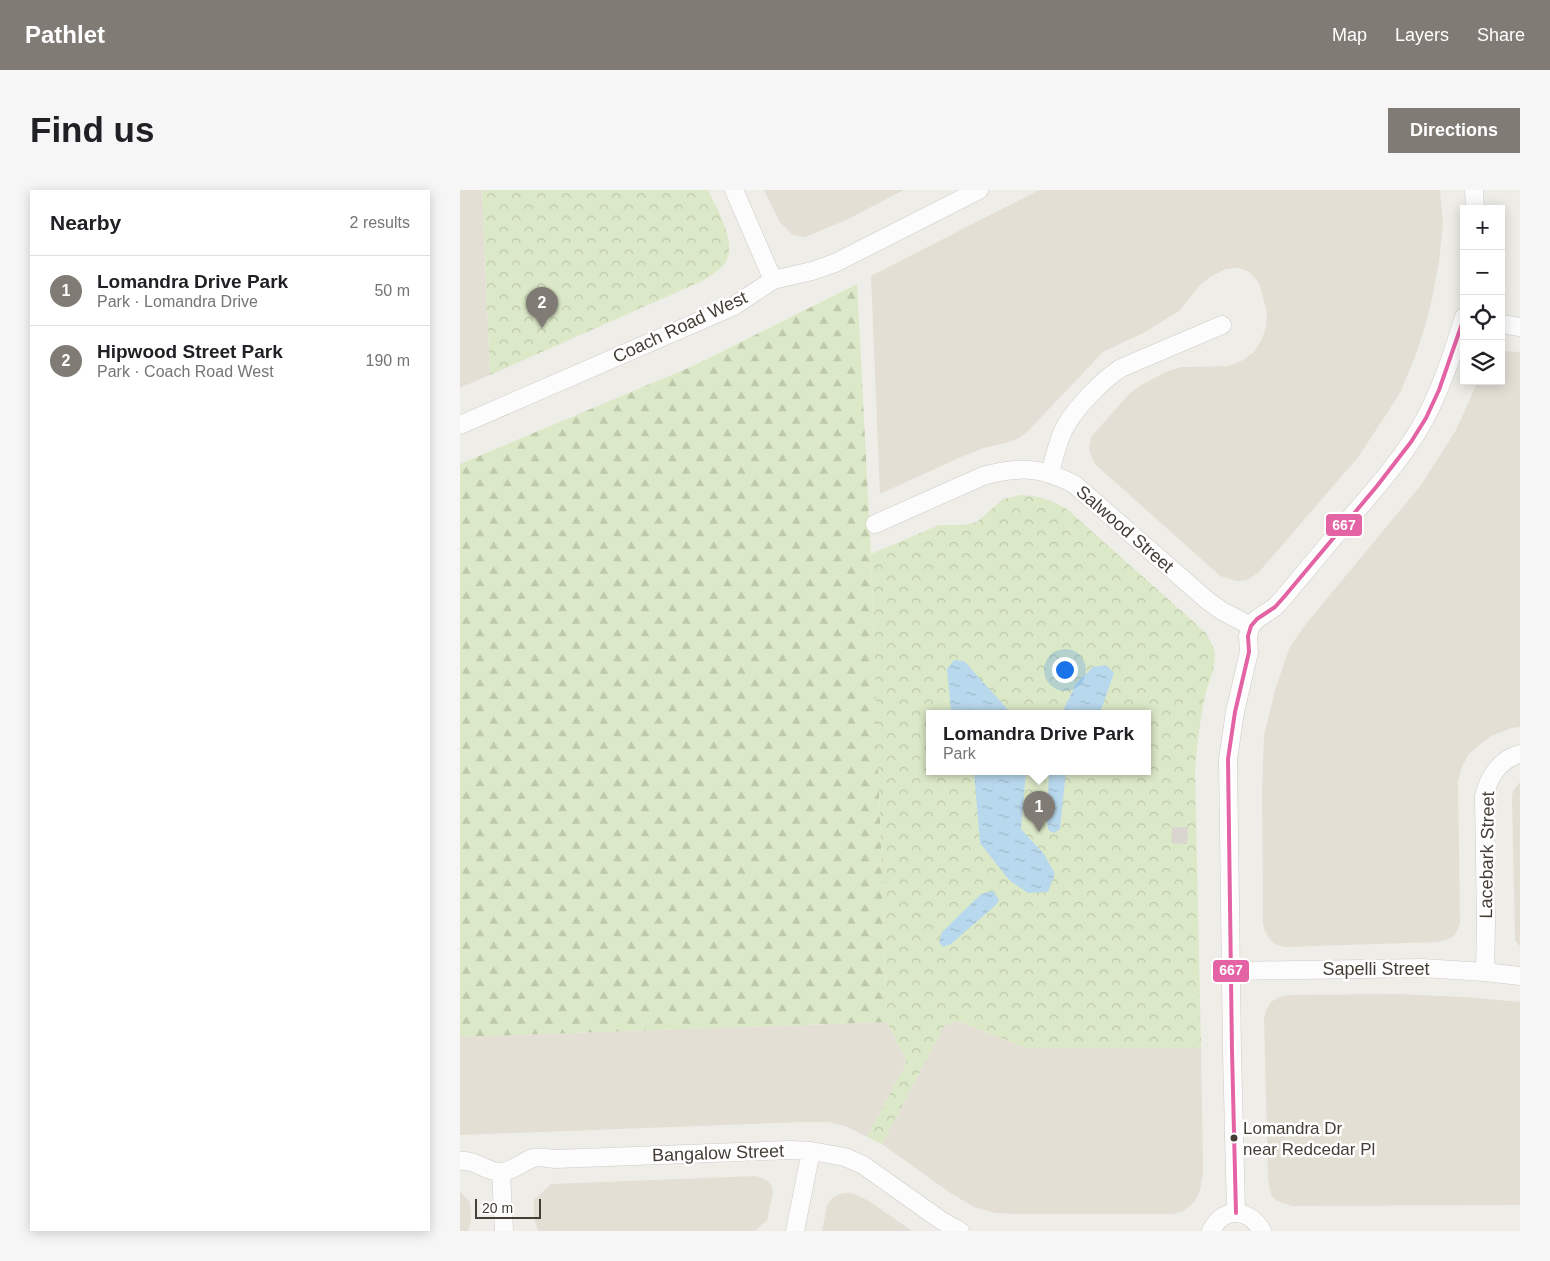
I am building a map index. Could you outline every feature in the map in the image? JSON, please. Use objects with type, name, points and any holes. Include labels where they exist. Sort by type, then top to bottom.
[{"type":"street","points":[[734,190],[773,280]]},
{"type":"street","name":"Coach Road West","points":[[460,425],[734,306],[773,280],[812,271],[835,263],[979,190]]},
{"type":"street","points":[[1474,190],[1475,205]]},
{"type":"street","points":[[1050,473],[1062,433],[1069,420],[1109,376],[1121,368],[1222,325]]},
{"type":"street","points":[[1505,325],[1520,327]]},
{"type":"street","points":[[1236,1213],[1228,759],[1235,712],[1249,652],[1248,636],[1250,626],[1284,597],[1398,460],[1418,430],[1431,405],[1460,331]]},
{"type":"street","name":"Salwood Street","points":[[875,524],[983,476],[1000,471],[1034,470],[1050,473],[1074,484],[1208,601],[1250,626]]},
{"type":"street","name":"Lacebark Street","points":[[1484,972],[1486,924],[1484,796],[1488,784],[1500,766],[1509,758],[1520,754]]},
{"type":"street","name":"Sapelli Street","points":[[1232,970],[1422,968],[1520,976]]},
{"type":"street","name":"Bangalow Street","points":[[501,1172],[516,1168],[533,1158],[790,1150],[811,1151],[845,1157],[863,1165],[942,1221],[960,1231]]},
{"type":"street","points":[[795,1231],[811,1151]]},
{"type":"street","points":[[460,1161],[470,1161],[501,1172],[504,1231]]},
{"type":"street","points":[[1211,1231],[1214,1224],[1220,1218],[1236,1213],[1252,1218],[1258,1223],[1262,1231]]},
{"type":"shaded area","points":[[460,190],[482,190],[490,375],[460,388]]},
{"type":"shaded area","points":[[764,190],[904,190],[846,220],[805,237],[793,235],[779,221]]},
{"type":"shaded area","points":[[1039,190],[1440,190],[1443,223],[1432,299],[1415,357],[1400,393],[1359,456],[1258,573],[1247,580],[1237,581],[1220,576],[1095,464],[1089,450],[1091,437],[1128,395],[1141,385],[1168,371],[1182,367],[1228,366],[1241,361],[1254,352],[1262,339],[1266,327],[1267,312],[1260,286],[1256,279],[1249,272],[1239,268],[1226,269],[1212,276],[1201,284],[1179,311],[1145,332],[1103,352],[1027,432],[1019,438],[961,457],[880,494],[871,276]]},
{"type":"shaded area","points":[[1505,351],[1520,352],[1520,727],[1493,735],[1468,755],[1462,767],[1458,781],[1460,922],[1458,929],[1454,936],[1436,942],[1285,947],[1277,945],[1270,940],[1263,923],[1262,790],[1264,736],[1275,690],[1289,649],[1305,625],[1421,485],[1456,430],[1476,385],[1505,385]]},
{"type":"shaded area","points":[[1520,782],[1520,946],[1515,940],[1512,797],[1513,791]]},
{"type":"shaded area","points":[[1396,994],[1520,1002],[1520,1205],[1292,1206],[1277,1201],[1271,1195],[1268,1179],[1264,1017],[1271,1002],[1287,995]]},
{"type":"shaded area","points":[[958,1021],[1026,1048],[1201,1048],[1203,1171],[1200,1191],[1194,1202],[1185,1210],[1173,1214],[995,1213],[974,1207],[952,1194],[882,1144],[944,1026]]},
{"type":"shaded area","points":[[887,1022],[907,1062],[867,1137],[845,1126],[828,1122],[460,1135],[460,1037]]},
{"type":"shaded area","points":[[756,1176],[768,1181],[773,1193],[767,1220],[755,1231],[538,1231],[534,1217],[534,1200],[551,1184]]},
{"type":"shaded area","points":[[460,1191],[470,1202],[471,1221],[468,1231],[460,1231]]},
{"type":"shaded area","points":[[848,1193],[855,1194],[869,1201],[912,1231],[822,1231],[827,1206],[832,1198]]},
{"type":"green space","points":[[482,190],[708,190],[728,237],[728,257],[722,267],[702,281],[490,375]]},
{"type":"green space","points":[[857,284],[871,554],[887,1022],[460,1037],[460,464],[693,366]]},
{"type":"green space","points":[[1021,495],[1046,499],[1068,510],[1206,633],[1213,648],[1215,658],[1203,705],[1195,769],[1201,1048],[1026,1048],[958,1021],[944,1026],[882,1144],[867,1137],[907,1062],[887,1022],[871,554],[939,525],[964,525],[977,522],[1003,499]]},
{"type":"water","points":[[954,660],[964,661],[1008,710],[951,710],[947,669]]},
{"type":"water","points":[[1106,665],[1114,673],[1101,710],[1063,710],[1076,684],[1093,667]]},
{"type":"water","points":[[974,775],[1026,775],[1021,829],[1044,854],[1055,874],[1048,892],[1028,893],[1009,880],[980,843]]},
{"type":"water","points":[[1049,775],[1066,775],[1060,829],[1054,833],[1048,830]]},
{"type":"water","points":[[993,891],[999,900],[997,904],[951,944],[943,947],[939,942],[942,932],[981,894]]},
{"type":"building","points":[[1172,827],[1188,827],[1187,844],[1171,843]]},
{"type":"transit line","name":"667","points":[[1236,1213],[1228,759],[1235,712],[1249,652],[1248,636],[1251,626],[1257,619],[1275,607],[1284,597],[1377,486],[1411,442],[1426,418],[1439,390],[1460,330]]},
{"type":"place","name":"Hipwood Street Park","points":[[542,328]]},
{"type":"place","name":"Lomandra Drive Park","points":[[1039,832]]},
{"type":"place","name":"Lomandra Dr near Redcedar Pl","points":[[1234,1138]]}]
